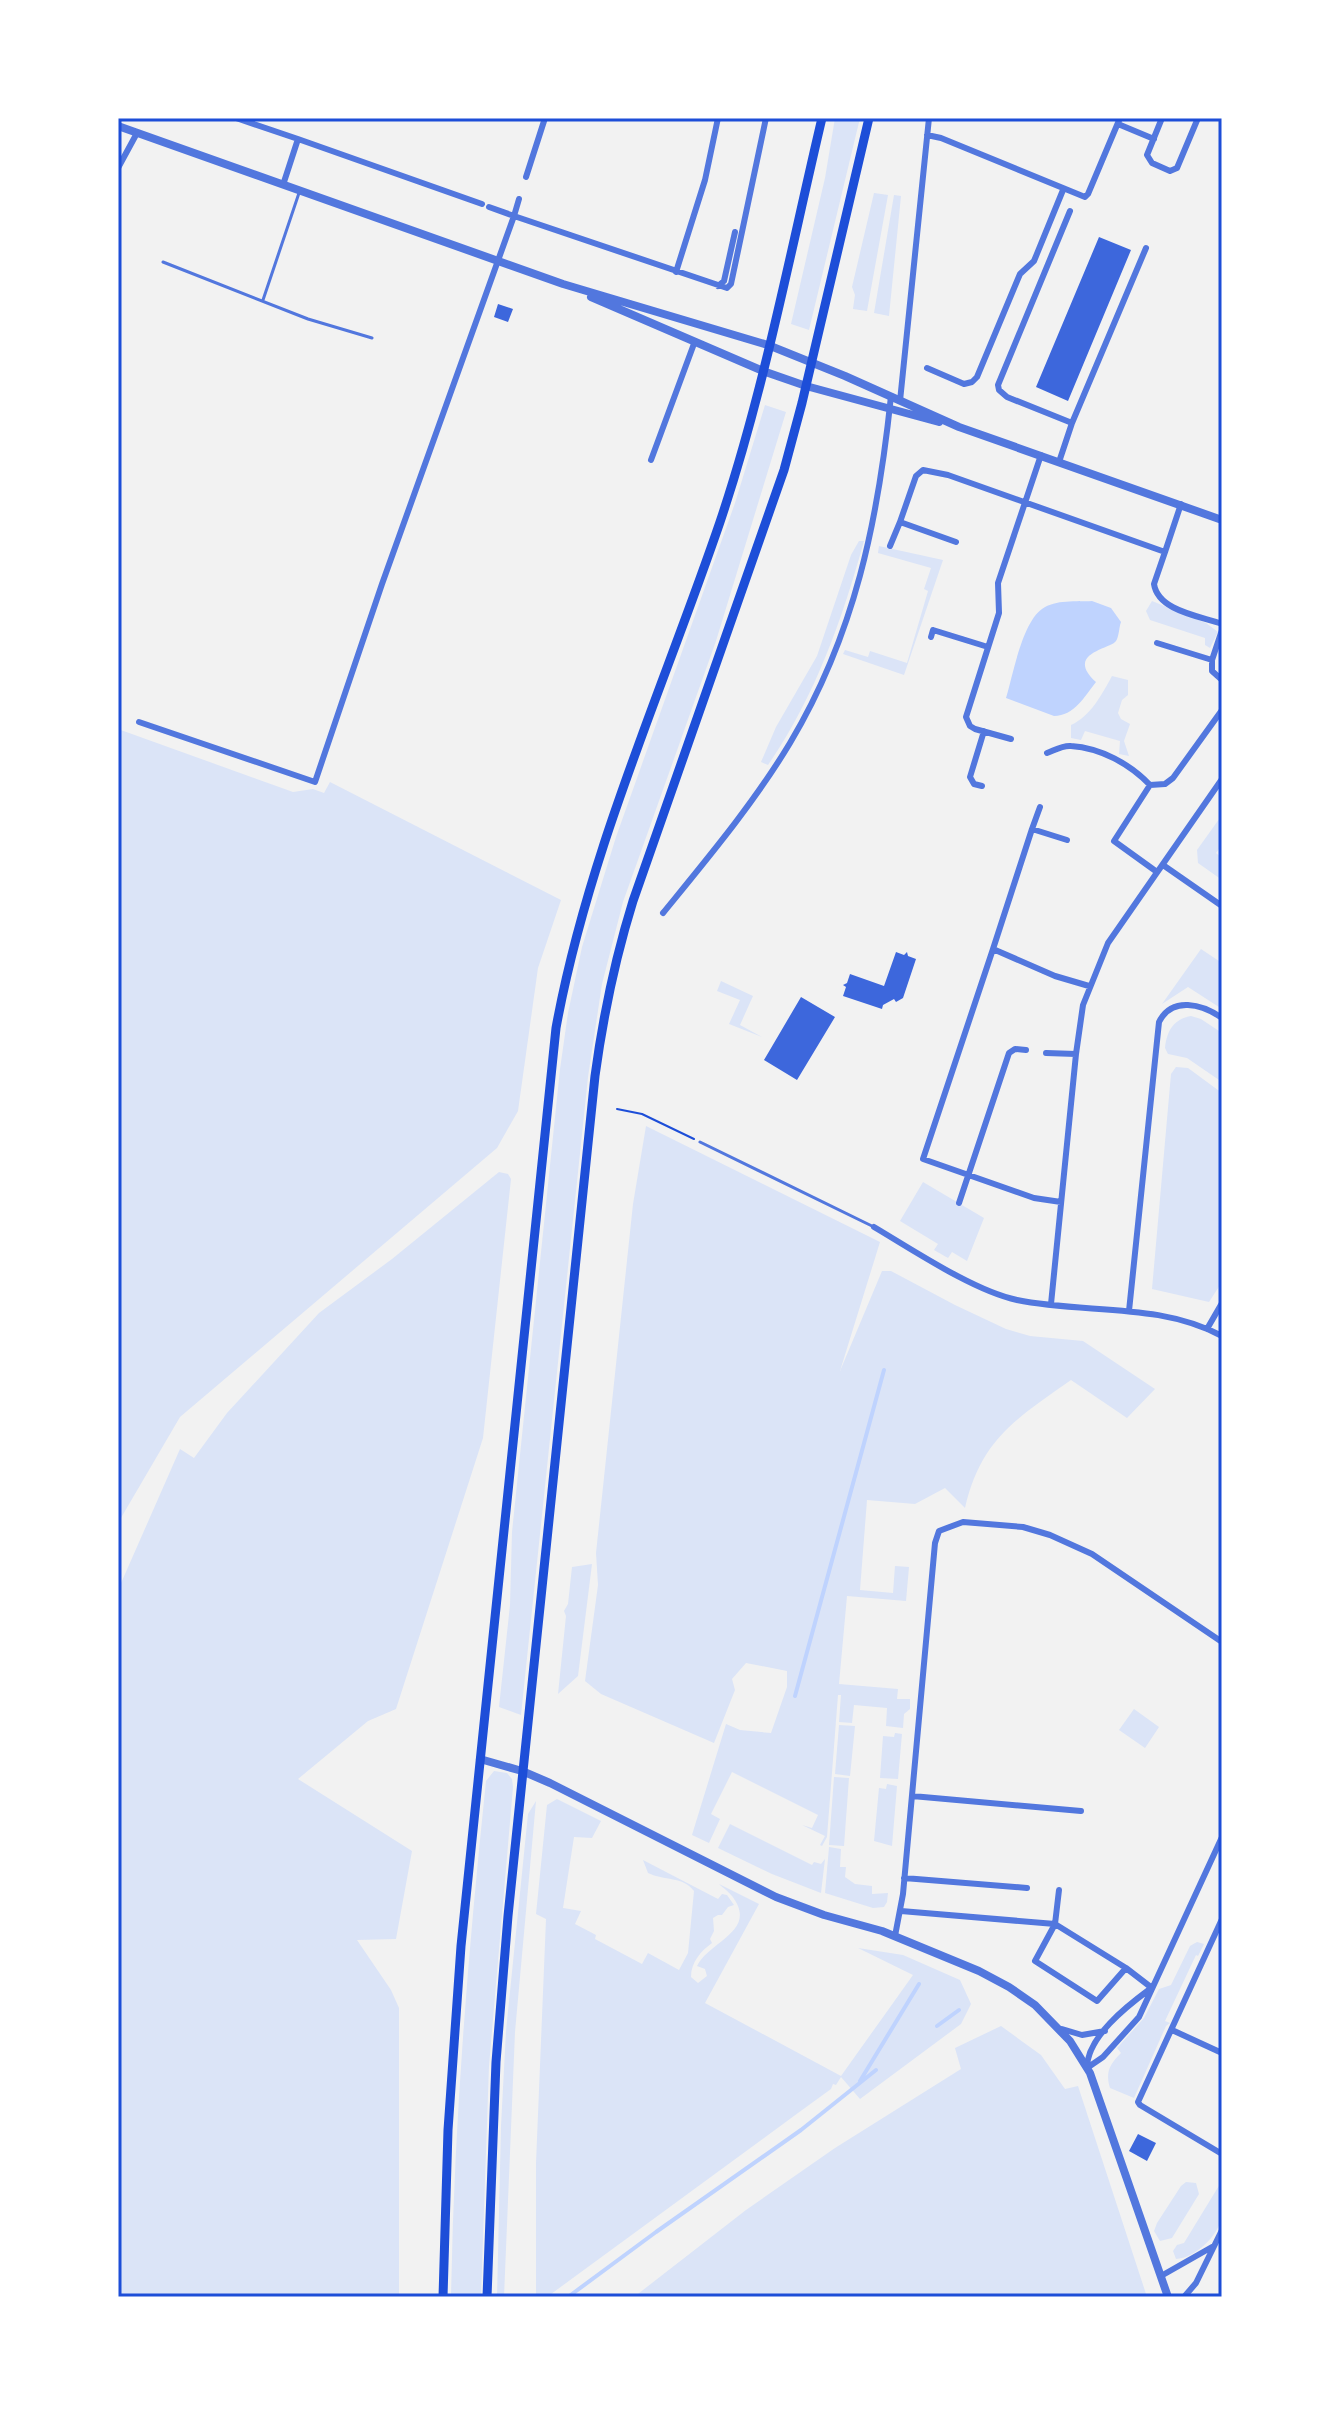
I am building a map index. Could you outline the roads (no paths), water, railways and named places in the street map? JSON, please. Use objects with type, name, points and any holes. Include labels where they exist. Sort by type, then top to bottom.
[{"type":"main road","points":[[443,2297],[452,2054],[547,1105],[561,1003],[596,869],[724,510],[749,428],[822,118]]},
{"type":"main road","points":[[487,2297],[496,2062],[522,1771],[593,1088],[610,984],[648,855],[777,494],[806,386],[869,118]]},
{"type":"street","points":[[236,118],[727,288],[731,284],[766,118]]},
{"type":"street","points":[[526,177],[545,118]]},
{"type":"street","points":[[676,272],[705,180],[718,118]]},
{"type":"street","points":[[663,913],[777,764],[798,729],[835,652],[853,605],[869,546],[894,410],[929,118]]},
{"type":"street","points":[[1162,118],[1148,159],[1170,171],[1175,171],[1198,118]]},
{"type":"street","points":[[927,135],[941,138],[1081,197],[1088,194],[1119,121],[1154,139]]},
{"type":"street","points":[[118,126],[563,284],[768,345],[959,427]]},
{"type":"street","points":[[118,168],[137,133]]},
{"type":"street","points":[[283,185],[298,139]]},
{"type":"street","points":[[927,368],[964,384],[977,377],[1020,274],[1034,261],[1063,190]]},
{"type":"street","points":[[139,722],[315,782],[519,199]]},
{"type":"street","points":[[1070,211],[998,385],[1007,397],[1072,423]]},
{"type":"street","points":[[718,286],[724,281],[735,232]]},
{"type":"street","points":[[1059,462],[1072,423],[1146,248]]},
{"type":"street","points":[[563,284],[763,371],[806,386],[959,427],[1222,520]]},
{"type":"street","points":[[651,460],[695,341]]},
{"type":"street","points":[[1011,739],[970,726],[966,717],[999,613],[998,583],[1041,455]]},
{"type":"street","points":[[890,546],[916,476],[923,470],[948,475],[1165,552]]},
{"type":"street","points":[[1181,504],[1154,584],[1161,600],[1171,606],[1222,624]]},
{"type":"street","points":[[900,522],[956,542]]},
{"type":"street","points":[[931,637],[933,630],[988,647]]},
{"type":"street","points":[[1222,630],[1212,660],[1212,671],[1222,680]]},
{"type":"street","points":[[1157,643],[1212,660]]},
{"type":"street","points":[[1047,753],[1067,746],[1090,750],[1120,761],[1150,785],[1165,784],[1173,778],[1222,710]]},
{"type":"street","points":[[982,786],[974,784],[970,777],[984,731]]},
{"type":"street","points":[[1051,1304],[1076,1054],[1089,986],[1108,943],[1222,779]]},
{"type":"street","points":[[1150,785],[1114,841],[1157,872]]},
{"type":"street","points":[[1040,807],[923,1159],[1034,1198],[1061,1202]]},
{"type":"street","points":[[1032,829],[1067,840]]},
{"type":"street","points":[[1163,865],[1222,906]]},
{"type":"street","points":[[993,949],[1055,976],[1089,986]]},
{"type":"street","points":[[1129,1311],[1159,1022],[1173,1007],[1190,1004],[1204,1007],[1222,1018]]},
{"type":"street","points":[[959,1203],[1009,1053],[1015,1049],[1026,1050]]},
{"type":"street","points":[[1046,1053],[1076,1054]]},
{"type":"street","points":[[874,1227],[994,1293],[1017,1300],[1182,1319],[1222,1336]]},
{"type":"street","points":[[1207,1329],[1222,1303]]},
{"type":"street","points":[[895,1936],[901,1911],[935,1543],[939,1531],[963,1522],[1023,1527],[1062,1540],[1092,1554],[1222,1642]]},
{"type":"street","points":[[480,1759],[522,1771],[776,1897],[895,1936],[1001,1981],[1026,1998],[1070,2041],[1087,2068],[1168,2297]]},
{"type":"street","points":[[912,1796],[1081,1811]]},
{"type":"street","points":[[1087,2068],[1103,2057],[1134,2023],[1222,1837]]},
{"type":"street","points":[[904,1878],[1027,1888]]},
{"type":"street","points":[[1059,1890],[1055,1924],[1035,1961],[1097,2001],[1126,1968]]},
{"type":"street","points":[[901,1911],[1055,1924],[1152,1988]]},
{"type":"street","points":[[1222,1919],[1138,2102],[1222,2154]]},
{"type":"street","points":[[1087,2068],[1090,2053],[1105,2031],[1152,1988]]},
{"type":"street","points":[[1054,2024],[1082,2035],[1105,2031]]},
{"type":"street","points":[[1172,2030],[1222,2053]]},
{"type":"street","points":[[1184,2297],[1196,2283],[1222,2230]]},
{"type":"street","points":[[1161,2276],[1212,2247]]},
{"type":"lane","points":[[263,300],[300,191]]},
{"type":"lane","points":[[163,262],[308,319],[372,338]]},
{"type":"lane","points":[[700,1142],[874,1227]]},
{"type":"water","points":[[1092,601],[1111,608],[1121,622],[1116,641],[1087,658],[1087,672],[1096,682],[1083,699],[1067,713],[1054,716],[1006,698],[1024,637],[1035,616],[1053,604]]},
{"type":"waterway","points":[[795,1696],[884,1370]]},
{"type":"waterway","points":[[860,2081],[919,1984]]},
{"type":"waterway","points":[[937,2026],[959,2010]]},
{"type":"waterway","points":[[568,2297],[801,2130],[876,2070]]}]
